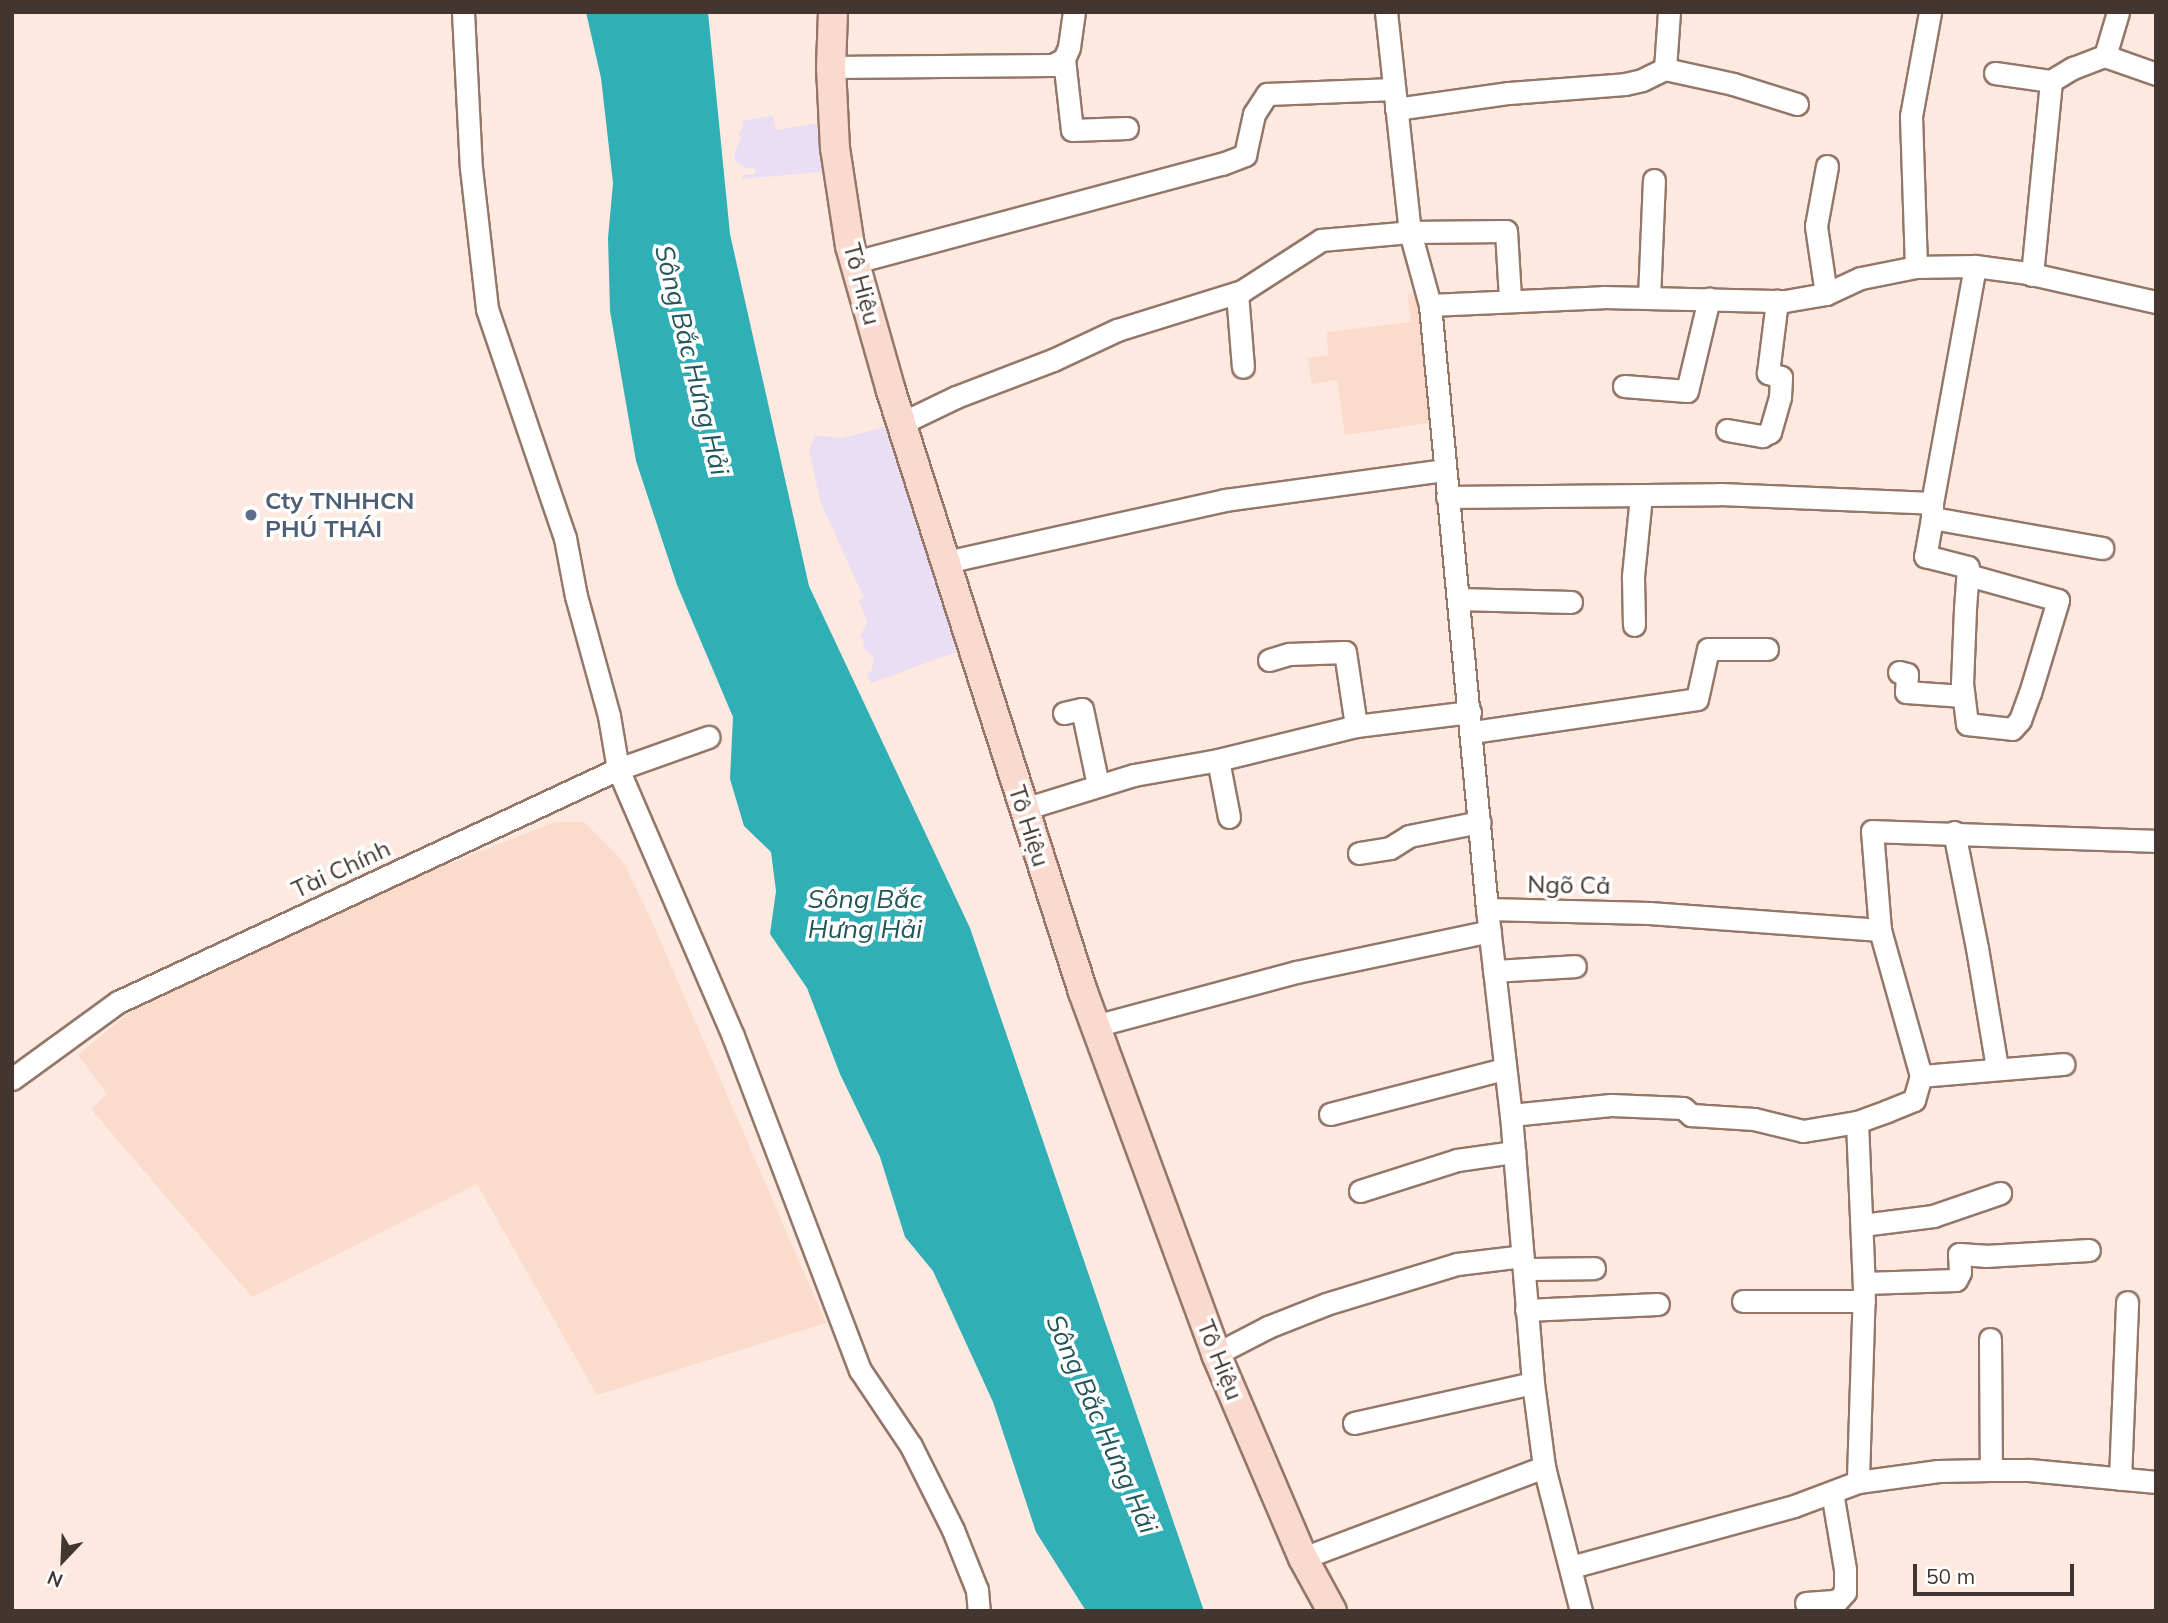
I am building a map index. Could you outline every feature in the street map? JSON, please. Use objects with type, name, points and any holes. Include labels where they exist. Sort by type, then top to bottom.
[{"type":"main road","name":"Tô Hiệu","points":[[833,12],[831,67],[835,148],[855,262],[902,423],[1095,1026],[1216,1354],[1303,1558],[1332,1611]]},
{"type":"street","points":[[463,12],[471,167],[487,309],[565,538],[576,596],[610,716],[618,769],[733,1036],[860,1370],[889,1411],[923,1470],[977,1590],[979,1611]]},
{"type":"street","points":[[1074,12],[1064,59],[1072,130],[1127,128]]},
{"type":"street","points":[[1386,12],[1410,232],[1430,305],[1487,909],[1522,1206],[1523,1262],[1533,1383],[1544,1467],[1581,1611]]},
{"type":"street","points":[[1665,69],[1669,12]]},
{"type":"street","points":[[1916,267],[1911,116],[1930,12]]},
{"type":"street","points":[[2105,56],[2118,12]]},
{"type":"street","points":[[1995,73],[2051,81],[2105,56],[2156,74]]},
{"type":"street","points":[[831,67],[1053,65],[1064,59]]},
{"type":"street","points":[[855,262],[1222,164],[1245,155],[1254,114],[1267,94],[1395,99],[1509,93],[1625,84],[1642,80],[1665,69],[1733,84],[1797,104]]},
{"type":"street","points":[[2032,275],[2051,81]]},
{"type":"street","points":[[1826,294],[1816,226],[1827,166]]},
{"type":"street","points":[[1649,298],[1654,180]]},
{"type":"street","points":[[902,423],[956,397],[1053,360],[1117,330],[1237,293],[1321,240],[1410,232],[1506,231],[1510,299]]},
{"type":"street","points":[[1968,575],[2057,600],[2020,720],[2012,729],[1967,724],[1963,696],[1968,567],[1925,556],[1975,266]]},
{"type":"street","points":[[1430,305],[1510,299],[1777,301],[1826,294],[1861,278],[1916,267],[1975,266],[2032,275],[2156,302]]},
{"type":"street","points":[[1237,293],[1243,367]]},
{"type":"street","points":[[1624,386],[1687,390],[1709,299]]},
{"type":"street","points":[[1727,430],[1762,436],[1770,432],[1780,397],[1781,377],[1768,373],[1777,301]]},
{"type":"street","points":[[946,562],[1225,500],[1444,470]]},
{"type":"street","points":[[1447,497],[1720,494],[1932,510],[2102,548]]},
{"type":"street","points":[[1634,625],[1633,576],[1641,496]]},
{"type":"street","points":[[1458,599],[1571,602]]},
{"type":"street","points":[[1024,809],[1134,775],[1218,760],[1356,726],[1471,722],[1697,699],[1708,649],[1768,649]]},
{"type":"street","points":[[1269,660],[1289,654],[1345,652],[1356,726]]},
{"type":"street","points":[[1899,672],[1907,674],[1906,692],[1963,696]]},
{"type":"street","points":[[1064,713],[1082,709],[1098,785]]},
{"type":"street","name":"Tài Chính","points":[[12,1079],[118,1002],[618,769],[708,737]]},
{"type":"street","points":[[1218,760],[1229,817]]},
{"type":"street","points":[[1359,853],[1390,848],[1409,836],[1480,822]]},
{"type":"street","points":[[1511,1115],[1611,1105],[1684,1108],[1690,1115],[1754,1119],[1803,1131],[1857,1122],[1913,1100],[1921,1076],[1880,930],[1872,831],[2156,841]]},
{"type":"street","points":[[1954,832],[1997,1068]]},
{"type":"street","name":"Ngõ Cả","points":[[1487,909],[1649,913],[1880,930]]},
{"type":"street","points":[[1095,1026],[1296,972],[1490,931]]},
{"type":"street","points":[[1494,971],[1575,966]]},
{"type":"street","points":[[1921,1076],[2063,1064]]},
{"type":"street","points":[[1330,1114],[1504,1069]]},
{"type":"street","points":[[1857,1122],[1864,1292],[1858,1482]]},
{"type":"street","points":[[1360,1191],[1457,1160],[1514,1152]]},
{"type":"street","points":[[1862,1224],[1933,1216],[2000,1194]]},
{"type":"street","points":[[1743,1301],[1864,1292],[1956,1280],[1960,1272],[1959,1254],[2088,1250]]},
{"type":"street","points":[[1216,1354],[1268,1327],[1326,1304],[1457,1264],[1523,1262],[1594,1268]]},
{"type":"street","points":[[2120,1479],[2127,1303]]},
{"type":"street","points":[[1526,1310],[1658,1304]]},
{"type":"street","points":[[1990,1339],[1991,1470]]},
{"type":"street","points":[[1354,1423],[1533,1383]]},
{"type":"street","points":[[1303,1558],[1544,1467]]},
{"type":"street","points":[[1571,1567],[1794,1506],[1858,1482],[1938,1471],[1991,1470],[2156,1482]]},
{"type":"street","points":[[1806,1603],[1837,1601],[1845,1592],[1845,1569],[1832,1492]]},
{"type":"shaded area","points":[[773,115],[776,130],[834,121],[840,170],[742,179],[742,175],[755,174],[756,169],[745,168],[735,161],[735,152],[741,137],[738,133],[744,127],[742,121]]},
{"type":"shaded area","points":[[1417,292],[1435,422],[1345,435],[1337,380],[1312,384],[1308,358],[1328,355],[1327,332],[1411,322],[1407,294]]},
{"type":"shaded area","points":[[902,423],[973,646],[871,683],[867,674],[872,670],[874,657],[867,652],[863,646],[864,639],[860,637],[867,622],[859,600],[864,598],[820,501],[809,450],[814,435],[842,438]]},
{"type":"shaded area","points":[[555,822],[584,822],[622,860],[649,915],[826,1323],[597,1395],[477,1184],[252,1297],[91,1109],[107,1094],[78,1055],[140,1004],[304,921]]},
{"type":"water","name":"Sông Bắc Hưng Hải","points":[[586,12],[708,12],[730,234],[809,586],[970,928],[1204,1611],[1086,1611],[1036,1532],[993,1402],[933,1271],[905,1237],[880,1157],[840,1074],[807,988],[770,934],[776,891],[771,852],[744,826],[730,779],[733,717],[677,585],[636,461],[610,311],[608,238],[613,183],[601,78]]},
{"type":"place","name":"Cty TNHHCN PHÚ THÁI","points":[[251,515]]}]
